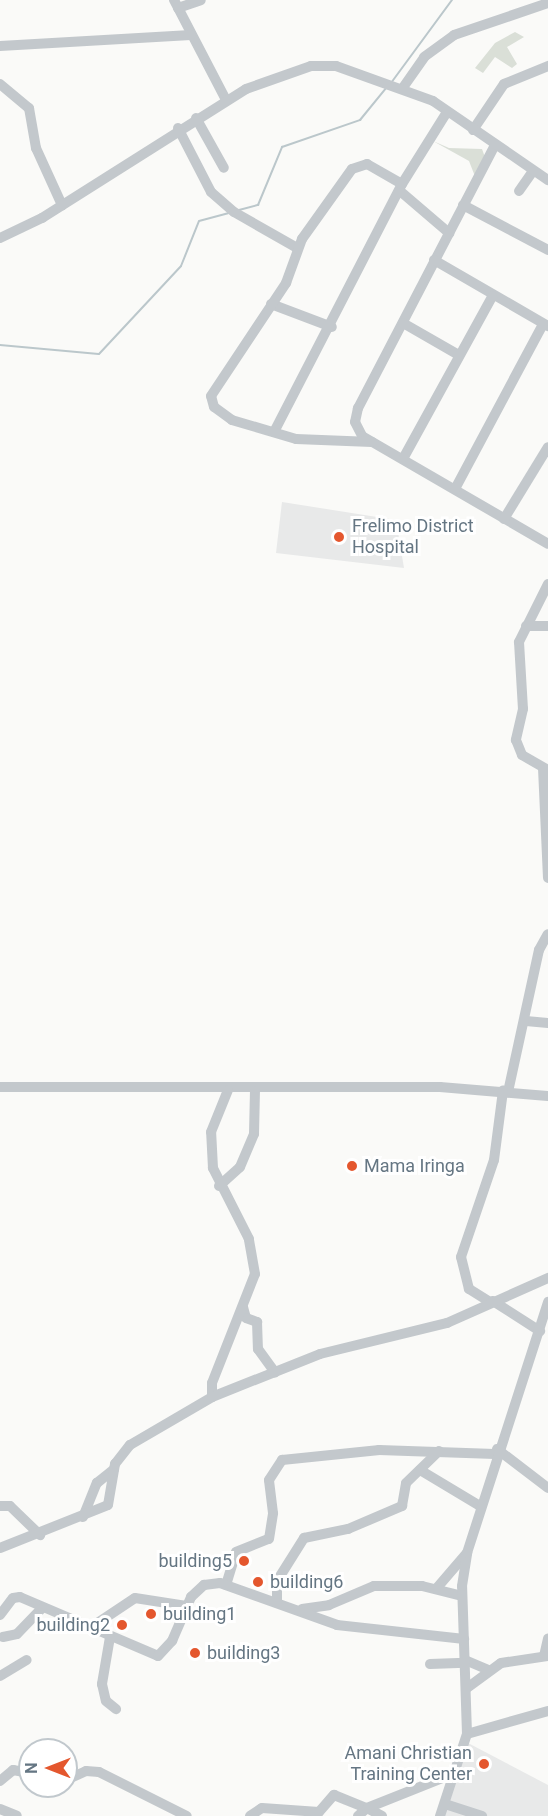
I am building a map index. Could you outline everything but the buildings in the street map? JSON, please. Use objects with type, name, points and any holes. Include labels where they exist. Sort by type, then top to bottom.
[{"type":"street","points":[[201,0],[176,4],[226,100]]},
{"type":"street","points":[[402,89],[424,57],[454,35],[548,3]]},
{"type":"street","points":[[0,46],[191,35]]},
{"type":"street","points":[[0,238],[62,205],[178,128],[226,100],[279,74],[312,66],[336,66],[402,89],[447,112],[548,180]]},
{"type":"street","points":[[473,130],[504,84],[548,66]]},
{"type":"street","points":[[0,84],[29,108],[36,148],[62,205]]},
{"type":"street","points":[[274,432],[332,327],[401,188],[447,112]]},
{"type":"street","points":[[196,118],[224,168]]},
{"type":"street","points":[[178,128],[211,192],[234,212],[297,248]]},
{"type":"street","points":[[495,146],[434,260],[404,324],[358,408],[357,429],[373,442],[404,457],[548,544]]},
{"type":"street","points":[[373,442],[308,441],[274,432],[232,420],[214,407],[211,396],[286,283],[297,248],[357,165],[372,166],[401,188],[449,233]]},
{"type":"street","points":[[519,191],[533,171]]},
{"type":"street","points":[[463,205],[548,250]]},
{"type":"street","points":[[434,260],[492,297],[545,326],[455,489]]},
{"type":"street","points":[[404,457],[457,354],[492,297]]},
{"type":"street","points":[[271,304],[332,327]]},
{"type":"street","points":[[404,324],[457,354]]},
{"type":"street","points":[[504,519],[548,447]]},
{"type":"street","points":[[548,584],[525,626],[517,656],[523,709],[516,745],[546,769],[548,878]]},
{"type":"street","points":[[525,626],[548,626]]},
{"type":"street","points":[[540,1330],[469,1289],[461,1257],[494,1160],[505,1092],[526,1021],[539,950],[548,934]]},
{"type":"street","points":[[526,1021],[548,1023]]},
{"type":"street","points":[[0,1087],[505,1092],[548,1096]]},
{"type":"street","points":[[212,1397],[212,1383],[243,1307],[255,1263],[249,1239],[219,1186],[211,1132],[228,1090]]},
{"type":"street","points":[[219,1186],[240,1167],[254,1134],[255,1091]]},
{"type":"street","points":[[82,1517],[97,1483],[114,1469],[130,1445],[212,1397],[350,1345],[436,1326],[548,1278]]},
{"type":"street","points":[[440,1816],[467,1734],[462,1596],[467,1553],[496,1452],[543,1343],[540,1330],[548,1302]]},
{"type":"street","points":[[243,1307],[258,1325],[258,1349],[275,1372]]},
{"type":"street","points":[[226,1585],[236,1552],[269,1539],[273,1513],[269,1480],[282,1460],[379,1450],[496,1452],[548,1488]]},
{"type":"street","points":[[277,1603],[277,1581],[304,1538],[363,1524],[402,1506],[405,1483],[438,1451]]},
{"type":"street","points":[[0,1548],[108,1505],[114,1469]]},
{"type":"street","points":[[420,1470],[480,1506]]},
{"type":"street","points":[[0,1506],[10,1506],[40,1534]]},
{"type":"street","points":[[436,1589],[467,1553]]},
{"type":"street","points":[[0,1615],[15,1597],[41,1610],[93,1626],[110,1637],[158,1656],[168,1649],[186,1605],[204,1585],[226,1585],[277,1603],[302,1609],[337,1625],[464,1639]]},
{"type":"street","points":[[302,1609],[329,1605],[374,1586],[436,1589],[462,1596]]},
{"type":"street","points":[[93,1626],[135,1598],[186,1605]]},
{"type":"street","points":[[3,1637],[17,1634],[41,1610]]},
{"type":"street","points":[[110,1637],[102,1684],[106,1701],[116,1710]]},
{"type":"street","points":[[466,1688],[488,1670],[546,1656],[548,1638]]},
{"type":"street","points":[[0,1676],[27,1660]]},
{"type":"street","points":[[430,1664],[465,1662],[488,1670]]},
{"type":"street","points":[[467,1734],[548,1711]]},
{"type":"street","points":[[0,1781],[13,1770],[18,1771]]},
{"type":"street","points":[[78,1774],[86,1770],[99,1772],[187,1816]]},
{"type":"street","points":[[358,1816],[367,1808],[455,1773]]},
{"type":"street","points":[[250,1816],[262,1808],[319,1812],[334,1795],[382,1816]]},
{"type":"street","points":[[445,1804],[482,1816]]},
{"type":"street","points":[[0,1809],[16,1816]]},
{"type":"shaded area","points":[[515,32],[524,37],[507,47],[517,64],[512,68],[495,57],[483,73],[475,68],[495,43]]},
{"type":"shaded area","points":[[433,141],[449,148],[482,149],[486,160],[476,179],[469,161]]},
{"type":"shaded area","name":"Frelimo District Hospital","points":[[282,502],[396,520],[404,568],[276,553]]},
{"type":"shaded area","name":"Amani Christian Training Center","points":[[468,1743],[548,1785],[548,1816],[441,1816]]},
{"type":"waterway","points":[[391,83],[452,0]]},
{"type":"waterway","points":[[239,210],[258,205],[282,147],[360,120],[387,87]]},
{"type":"waterway","points":[[0,345],[99,354],[181,266],[199,221],[228,213]]},
{"type":"place","name":"Frelimo District Hospital","points":[[339,537]]},
{"type":"place","name":"Mama Iringa","points":[[352,1166]]},
{"type":"place","name":"building5","points":[[244,1561]]},
{"type":"place","name":"building6","points":[[258,1582]]},
{"type":"place","name":"building1","points":[[151,1614]]},
{"type":"place","name":"building2","points":[[122,1625]]},
{"type":"place","name":"building3","points":[[195,1653]]},
{"type":"place","name":"Amani Christian Training Center","points":[[484,1764]]}]
